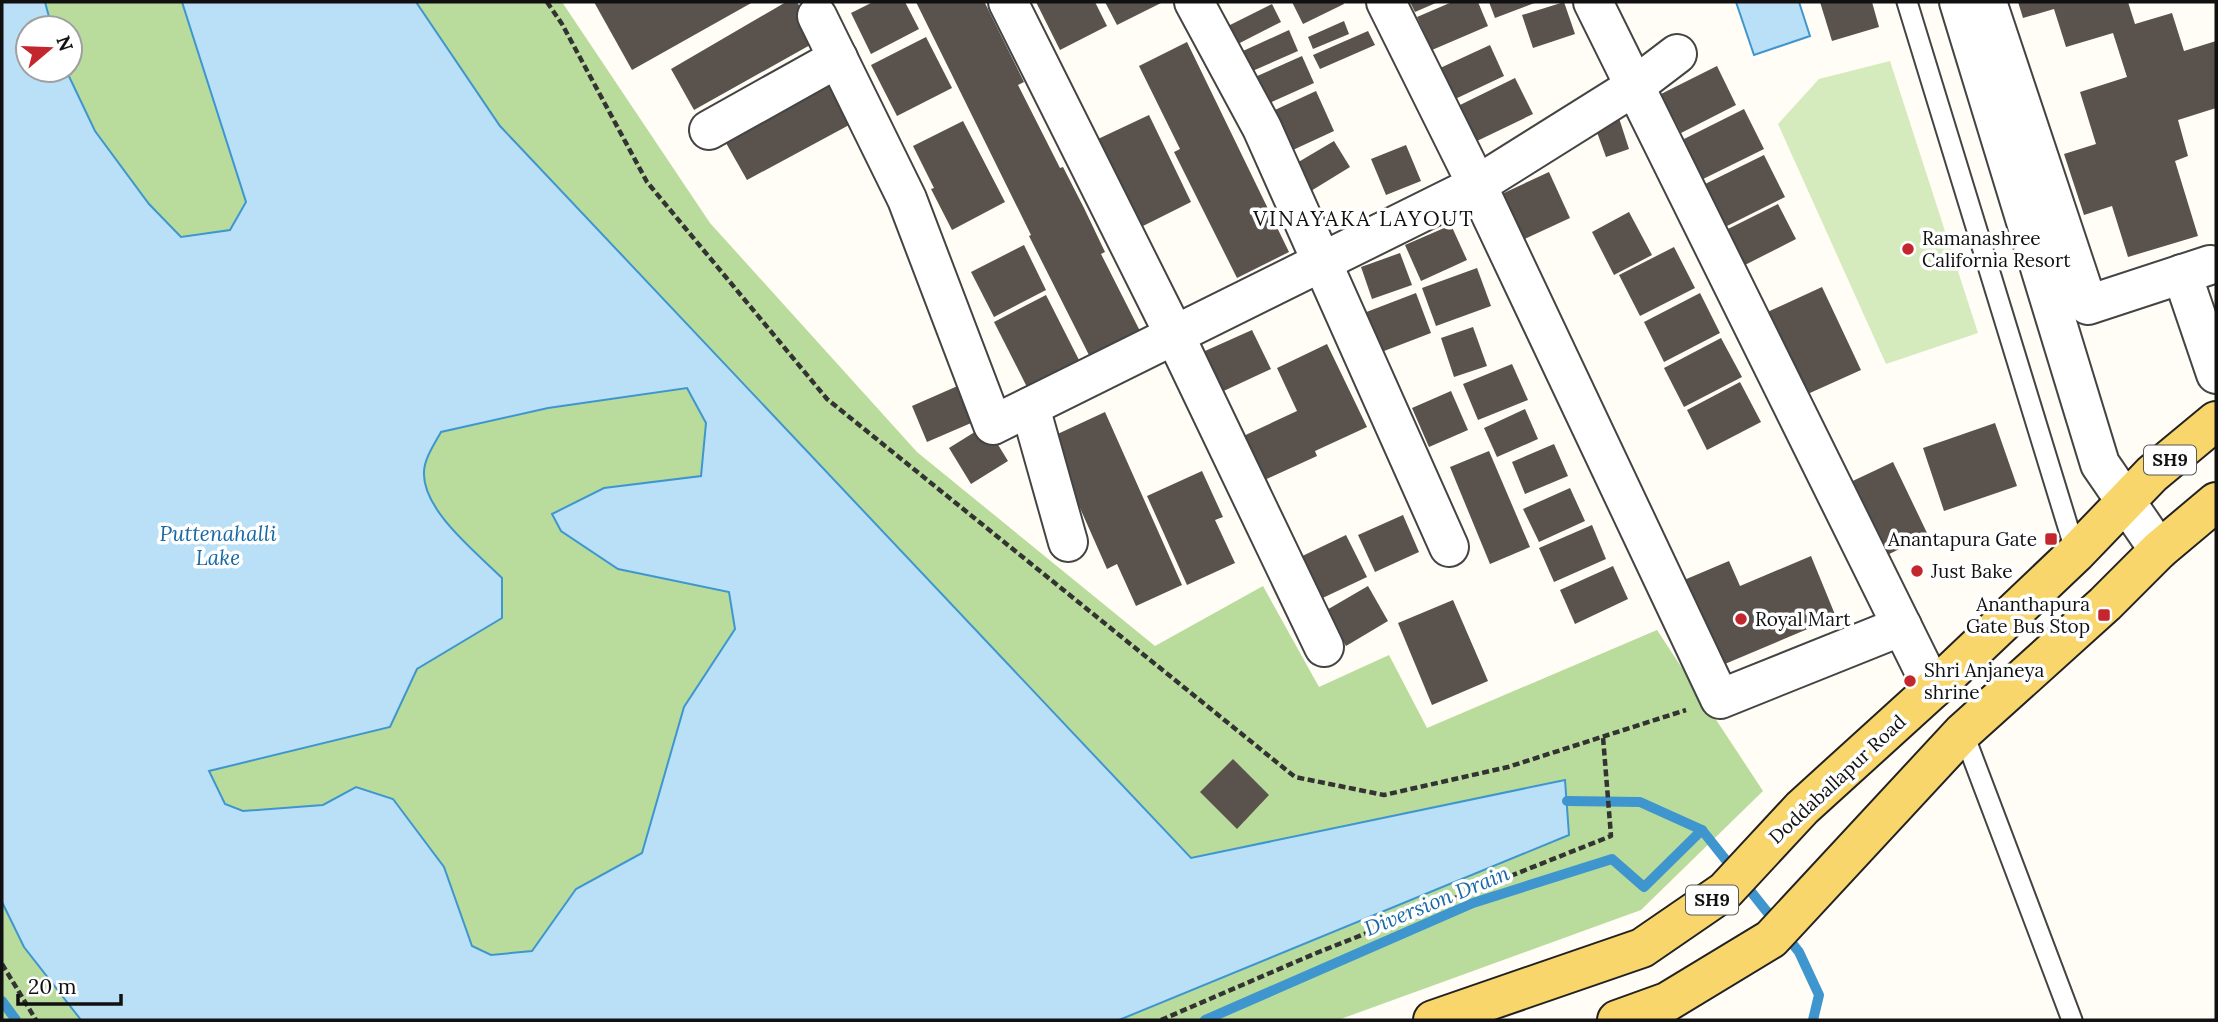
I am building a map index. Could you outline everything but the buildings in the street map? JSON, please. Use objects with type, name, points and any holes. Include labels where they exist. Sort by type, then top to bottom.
[{"type":"main road","name":"Doddaballapur Road","points":[[1433,1020],[1642,948],[1725,891],[1802,808],[1933,690],[2076,552],[2152,474],[2216,421]]},
{"type":"main road","points":[[1617,1020],[1667,1002],[1771,939],[1963,732],[2105,604],[2160,550],[2216,502]]},
{"type":"street","points":[[1008,2],[1175,336],[1324,647]]},
{"type":"street","points":[[1194,2],[1262,128],[1449,547]]},
{"type":"street","points":[[1386,2],[1477,185],[1720,699],[1902,625]]},
{"type":"street","points":[[1593,2],[1933,690]]},
{"type":"street","points":[[1959,2],[2100,464],[2160,550]]},
{"type":"street","points":[[1987,2],[2088,305],[2203,278],[2216,374]]},
{"type":"street","points":[[817,16],[907,199],[993,425],[1477,185],[1635,86],[1677,54]]},
{"type":"street","points":[[709,130],[838,58]]},
{"type":"street","points":[[1030,407],[1068,542]]},
{"type":"lane","points":[[1907,2],[2076,552]]},
{"type":"lane","points":[[1963,732],[2072,1020]]},
{"type":"path","points":[[1161,1020],[1314,954],[1611,836],[1603,737],[1720,699]]},
{"type":"path","points":[[2,964],[36,1020]]},
{"type":"green space","points":[[45,2],[182,2],[246,202],[230,230],[181,237],[149,204],[95,131],[73,84],[84,84],[84,14],[48,14]]},
{"type":"green space","points":[[416,2],[562,2],[710,223],[917,452],[1155,646],[1263,586],[1319,687],[1389,655],[1427,728],[1657,630],[1763,791],[1641,910],[1338,1020],[1119,1020],[1568,835],[1565,781],[1192,858],[500,126]]},
{"type":"green space","points":[[1890,61],[1978,333],[1886,364],[1778,124],[1819,79]]},
{"type":"green space","points":[[687,388],[706,423],[701,477],[604,488],[618,569],[729,591],[735,629],[684,707],[642,852],[576,889],[532,951],[491,955],[472,946],[444,867],[356,787],[323,805],[243,811],[225,805],[209,771],[390,727],[417,669],[502,618],[502,578],[441,516],[426,486],[426,462],[441,432],[548,408]]},
{"type":"green space","points":[[2,902],[24,947],[81,1020],[2,1020]]},
{"type":"water","name":"Puttenahalli Lake","points":[[2,2],[45,2],[48,14],[14,14],[14,84],[73,84],[95,131],[149,204],[181,237],[230,230],[246,202],[182,2],[416,2],[500,126],[1191,858],[1565,780],[1569,835],[1119,1020],[81,1020],[24,947],[2,902]],"holes":[[[687,388],[706,423],[701,476],[604,488],[552,514],[561,531],[618,569],[729,592],[735,629],[684,707],[642,853],[576,889],[532,951],[491,955],[472,946],[444,867],[393,799],[356,787],[323,805],[243,811],[225,804],[209,771],[390,727],[417,669],[502,618],[502,578],[441,516],[426,486],[426,462],[441,432],[548,408]]]},
{"type":"water","points":[[1736,2],[1799,2],[1810,36],[1754,55]]},
{"type":"waterway","points":[[1567,801],[1640,802],[1702,830],[1799,952],[1819,995],[1813,1020]]},
{"type":"waterway","name":"Diversion Drain","points":[[1205,1020],[1473,903],[1612,859],[1644,887],[1702,830]]},
{"type":"waterway","name":"Diversion Drain","points":[[2,1001],[16,1020]]},
{"type":"place","name":"Ramanashree California Resort","points":[[1908,249]]},
{"type":"place","name":"Anantapura Gate","points":[[2051,539]]},
{"type":"place","name":"Just Bake","points":[[1917,571]]},
{"type":"place","name":"Ananthapura Gate Bus Stop","points":[[2104,615]]},
{"type":"place","name":"Royal Mart","points":[[1741,619]]},
{"type":"place","name":"Shri Anjaneya shrine","points":[[1910,681]]},
{"type":"district","name":"VINAYAKA LAYOUT","points":[[1364,219]]}]
